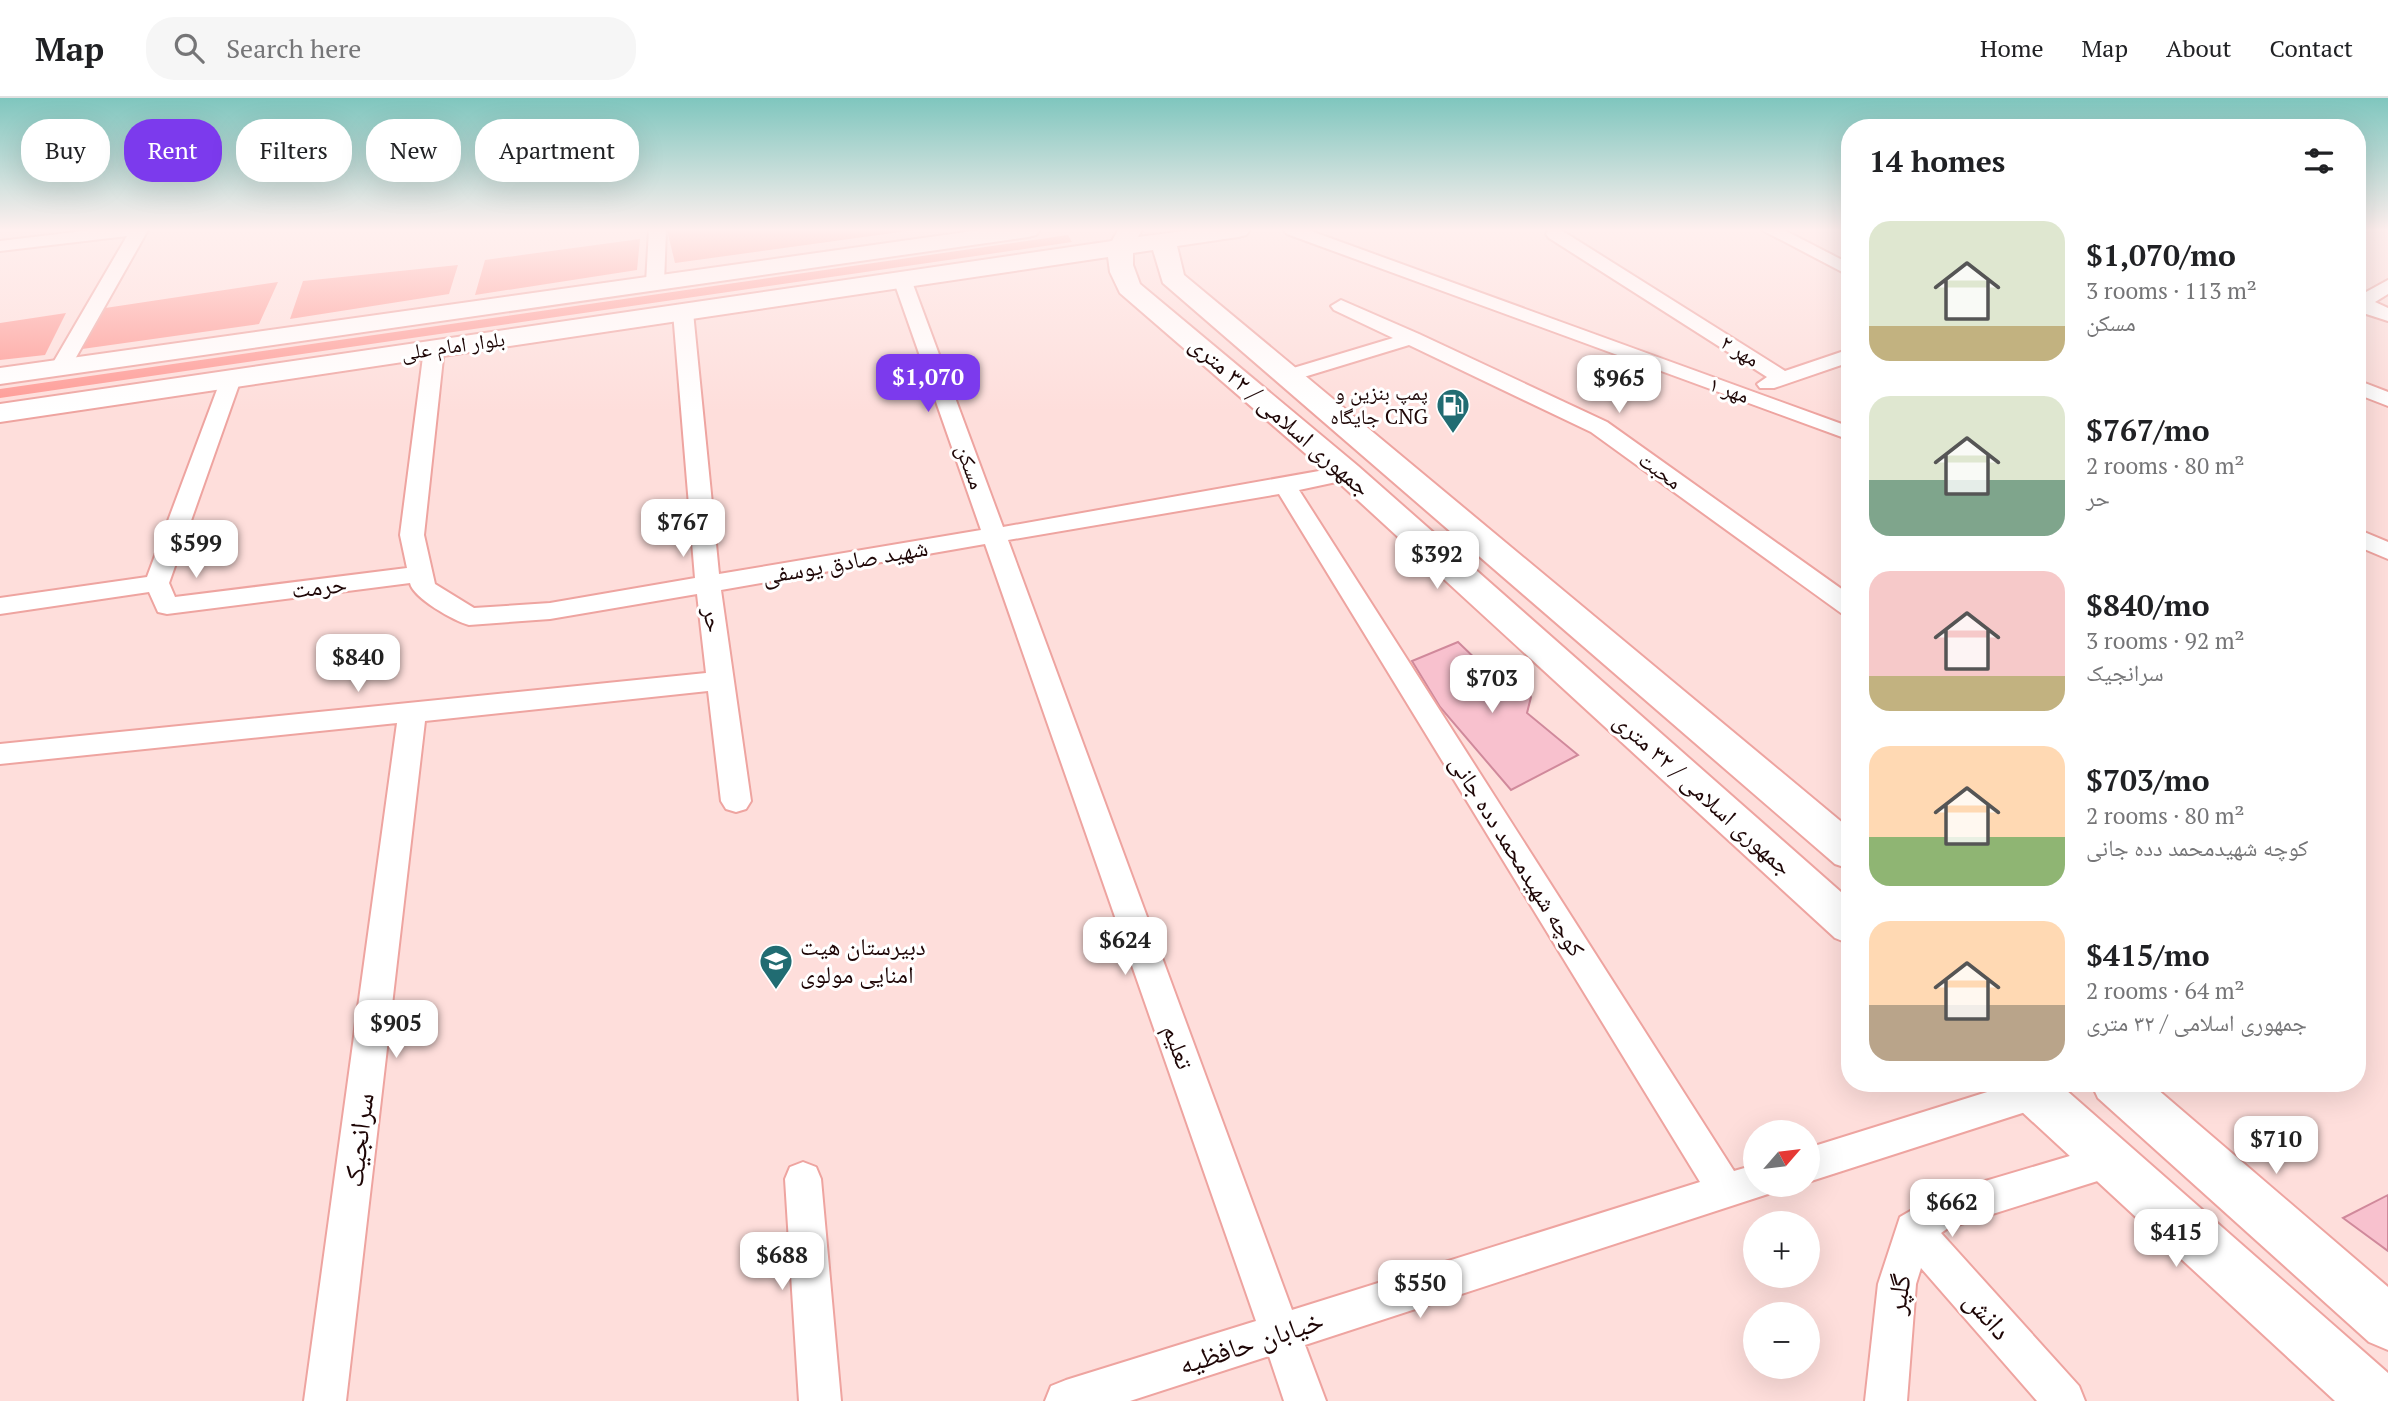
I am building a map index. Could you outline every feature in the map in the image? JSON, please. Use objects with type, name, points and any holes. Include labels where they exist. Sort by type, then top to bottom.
[{"type":"street","points":[[60,368],[104,291]]},
{"type":"street","name":"بلوار امام علی","points":[[0,376],[600,291]]},
{"type":"street","name":"بلوار امام علی","points":[[0,413],[824,291]]},
{"type":"street","name":"مسکن","points":[[906,291],[994,535]]},
{"type":"street","name":"جمهوری اسلامی / ۳۲ متری","points":[[1132,291],[1347,473],[1841,918]]},
{"type":"street","name":"جمهوری اسلامی / ۳۲ متری","points":[[1187,291],[1841,845]]},
{"type":"street","name":"مهر ۱","points":[[1459,291],[1841,431]]},
{"type":"street","name":"مهر ۲","points":[[1645,291],[1783,378]]},
{"type":"street","name":"محبت","points":[[1340,306],[1599,427],[1841,601]]},
{"type":"street","points":[[2366,307],[2388,315]]},
{"type":"street","name":"حر","points":[[683,312],[708,586],[736,801]]},
{"type":"street","points":[[1287,376],[1412,338]]},
{"type":"street","name":"شهید صادق یوسفی","points":[[434,349],[412,535],[423,588],[469,617],[550,611],[708,586],[1347,473]]},
{"type":"street","points":[[1740,394],[1841,358]]},
{"type":"street","points":[[0,606],[157,583],[231,379]]},
{"type":"street","points":[[2366,390],[2388,400]]},
{"type":"street","name":"کوچه شهیدمحمد دده جانی","points":[[1285,486],[1741,1186]]},
{"type":"street","name":"تعلیم","points":[[994,535],[1305,1401]]},
{"type":"street","points":[[2366,541],[2388,552]]},
{"type":"street","name":"حرمت","points":[[157,583],[167,606],[420,575]]},
{"type":"street","points":[[0,754],[721,681]]},
{"type":"street","name":"سرانجیک","points":[[325,1401],[412,712]]},
{"type":"street","points":[[1820,1161],[2018,1092]]},
{"type":"street","points":[[2034,1092],[2377,1401]]},
{"type":"street","points":[[2125,1092],[2388,1323]]},
{"type":"street","points":[[1913,1230],[1938,1213],[2110,1161]]},
{"type":"street","points":[[803,1179],[820,1401]]},
{"type":"street","name":"خیابان حافظیه","points":[[1066,1401],[1741,1186]]},
{"type":"street","name":"گلپر","points":[[1886,1401],[1897,1284],[1913,1230]]},
{"type":"street","name":"دانش","points":[[1913,1230],[2064,1401]]},
{"type":"shaded area","points":[[219,291],[274,291],[259,324],[75,350],[92,310]]},
{"type":"shaded area","points":[[300,291],[450,291],[449,294],[290,319]]},
{"type":"shaded area","points":[[476,291],[502,291],[475,295]]},
{"type":"shaded area","points":[[681,291],[737,291],[0,398],[0,389]]},
{"type":"shaded area","points":[[66,313],[45,355],[0,360],[0,323]]},
{"type":"building","points":[[1458,642],[1485,668],[1513,678],[1527,689],[1531,697],[1527,713],[1578,755],[1511,790],[1440,707],[1412,661]]},
{"type":"building","points":[[2388,1195],[2388,1251],[2343,1218]]},
{"type":"place","name":"پمپ بنزین و جایگاه CNG","points":[[1453,435]]},
{"type":"place","name":"دبیرستان هیت امنایی مولوی","points":[[776,991]]}]
